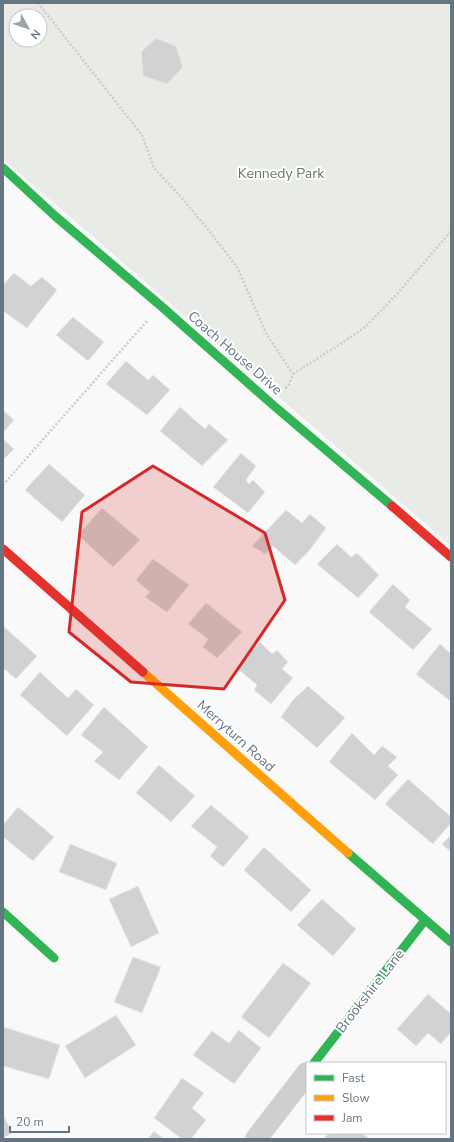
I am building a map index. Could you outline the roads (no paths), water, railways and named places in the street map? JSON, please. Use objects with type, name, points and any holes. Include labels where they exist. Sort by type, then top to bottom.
[{"type":"street","name":"Coach House Drive","points":[[3,168],[55,216],[451,557]]},
{"type":"street","name":"Merryturn Road","points":[[3,550],[451,942]]},
{"type":"street","points":[[3,912],[54,958]]},
{"type":"street","name":"Brookshire Lane","points":[[315,1062],[425,920]]},
{"type":"street","points":[[256,1139],[306,1074]]},
{"type":"park label","name":"Kennedy Park","points":[[281,173]]}]
